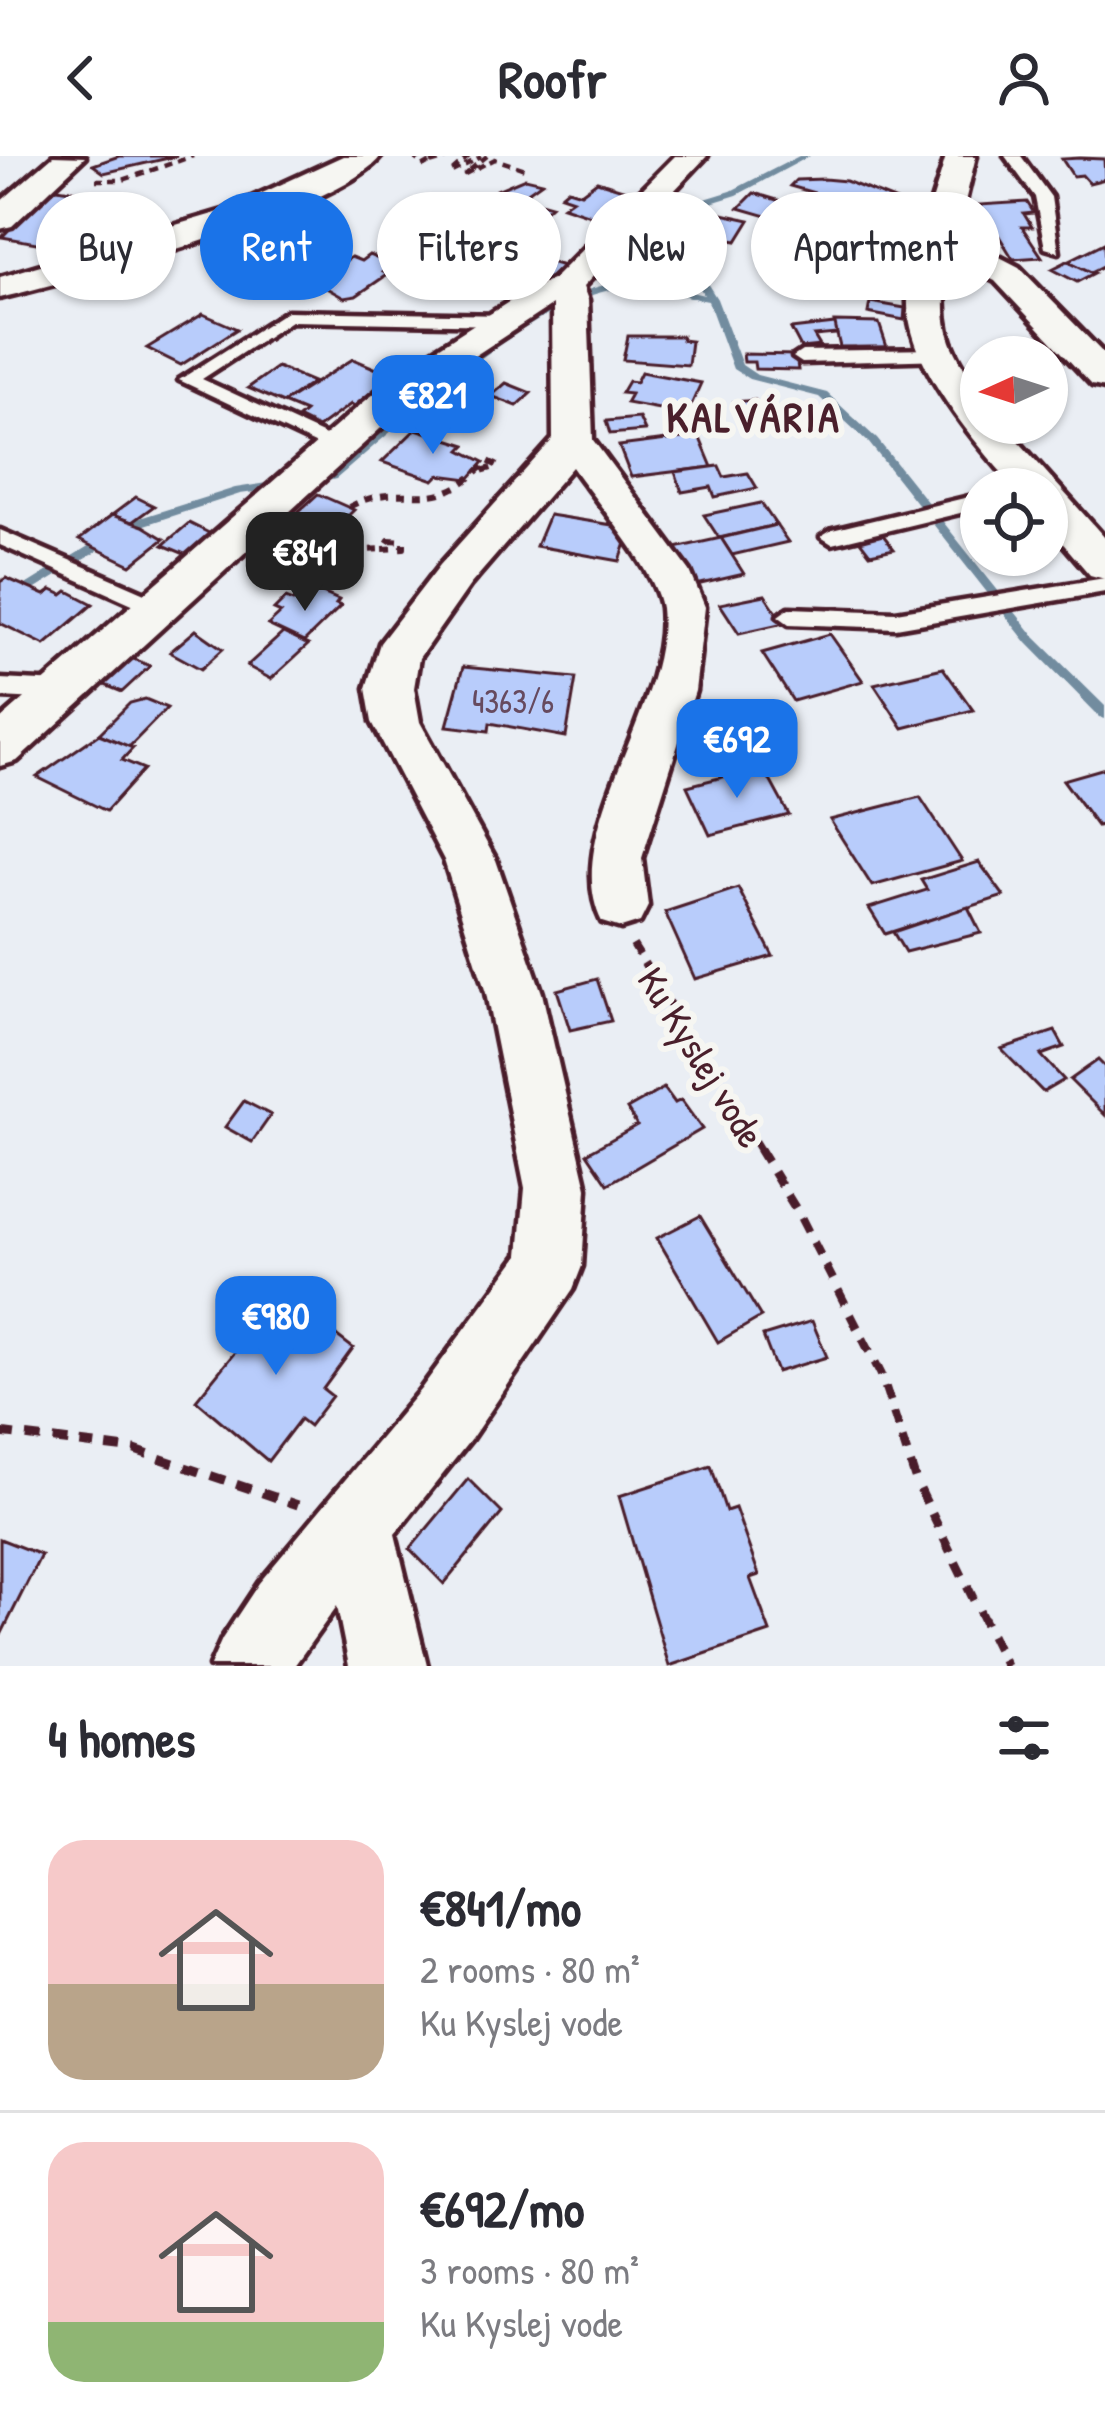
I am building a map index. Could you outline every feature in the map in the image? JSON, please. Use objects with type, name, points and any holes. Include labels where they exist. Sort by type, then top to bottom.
[{"type":"street","points":[[0,288],[244,214],[323,182],[366,156]]},
{"type":"street","points":[[0,748],[425,372],[505,320],[568,300],[692,156]]},
{"type":"street","points":[[943,192],[961,156]]},
{"type":"street","points":[[0,219],[70,157]]},
{"type":"street","points":[[1000,271],[1105,377]]},
{"type":"street","points":[[568,300],[573,441],[674,581],[683,607],[671,691],[616,858],[621,906]]},
{"type":"street","points":[[927,300],[939,355],[960,389]]},
{"type":"street","points":[[278,1647],[356,1524],[446,1414],[550,1266],[556,1188],[514,993],[470,860],[396,722],[390,688],[396,655],[455,575],[573,441]]},
{"type":"street","points":[[998,444],[1018,468]]},
{"type":"street","points":[[1068,523],[1105,565]]},
{"type":"street","points":[[356,1524],[388,1666]]},
{"type":"lane","points":[[1013,156],[1043,197],[1053,248]]},
{"type":"lane","points":[[310,470],[188,380],[287,316],[505,320]]},
{"type":"lane","points":[[802,357],[939,355]]},
{"type":"lane","points":[[832,537],[960,506]]},
{"type":"lane","points":[[0,537],[156,606]]},
{"type":"lane","points":[[789,616],[896,620],[1105,585]]},
{"type":"lane","points":[[0,688],[61,691]]},
{"type":"path","points":[[70,157],[93,181],[122,180],[194,156]]},
{"type":"path","points":[[442,156],[424,166],[455,156]]},
{"type":"path","points":[[469,156],[450,173],[484,156]]},
{"type":"path","points":[[484,156],[465,174],[495,159],[525,170]]},
{"type":"path","points":[[349,508],[382,493],[445,494],[478,472]]},
{"type":"path","points":[[302,553],[381,552]]},
{"type":"path","name":"Ku Kyslej vode","points":[[621,906],[627,935],[799,1214],[881,1374],[916,1480],[1006,1666]]},
{"type":"path","points":[[0,1433],[135,1450],[356,1524]]},
{"type":"building","points":[[119,156],[177,156],[104,173],[93,165]]},
{"type":"building","points":[[1062,159],[1104,159],[1105,179],[1089,183],[1082,175],[1073,176]]},
{"type":"building","points":[[525,178],[542,182],[528,192],[499,189]]},
{"type":"building","points":[[796,180],[846,181],[874,192],[811,192],[790,186]]},
{"type":"building","points":[[597,181],[626,190],[585,192],[585,213],[563,206],[573,199],[561,195],[568,189],[581,193]]},
{"type":"building","points":[[50,187],[86,192],[45,192]]},
{"type":"building","points":[[751,196],[751,211],[739,208]]},
{"type":"building","points":[[36,202],[36,243],[2,237]]},
{"type":"building","points":[[1027,202],[1034,213],[1024,214],[1032,227],[1022,227],[1042,257],[1013,259],[1000,238],[1000,204]]},
{"type":"building","points":[[727,215],[750,220],[737,241],[727,239]]},
{"type":"building","points":[[1104,243],[1105,265],[1091,272],[1068,261]]},
{"type":"building","points":[[369,255],[377,258],[377,282],[353,296],[353,258],[361,261]]},
{"type":"building","points":[[1068,261],[1094,273],[1077,282],[1052,269]]},
{"type":"building","points":[[870,302],[905,308],[904,320],[868,313]]},
{"type":"building","points":[[203,314],[237,329],[181,365],[147,348]]},
{"type":"building","points":[[834,322],[879,323],[887,347],[857,353],[855,347],[840,347]]},
{"type":"building","points":[[835,324],[837,334],[814,336],[820,346],[801,348],[791,329]]},
{"type":"building","points":[[628,336],[682,336],[691,341],[688,365],[623,360]]},
{"type":"building","points":[[743,354],[796,355],[798,370],[755,369],[754,362],[744,362]]},
{"type":"building","points":[[353,359],[391,375],[355,406],[351,404],[318,428],[298,418],[305,412],[283,403]]},
{"type":"building","points":[[277,367],[313,382],[283,403],[248,388]]},
{"type":"building","points":[[641,372],[701,383],[687,414],[626,403],[631,394],[621,393]]},
{"type":"building","points":[[506,383],[531,393],[517,406],[491,396]]},
{"type":"building","points":[[755,400],[764,422],[743,423],[734,402]]},
{"type":"building","points":[[639,418],[645,431],[610,434],[606,421]]},
{"type":"building","points":[[416,429],[466,445],[461,450],[484,462],[469,479],[439,475],[434,480],[382,462]]},
{"type":"building","points":[[699,436],[712,467],[631,477],[619,446]]},
{"type":"building","points":[[719,466],[724,477],[748,473],[757,488],[715,497],[711,487],[682,492],[675,472]]},
{"type":"building","points":[[318,494],[354,510],[323,540],[286,523]]},
{"type":"building","points":[[136,497],[154,506],[132,522],[112,515]]},
{"type":"building","points":[[761,503],[776,525],[719,538],[704,515]]},
{"type":"building","points":[[112,515],[164,539],[131,565],[79,540]]},
{"type":"building","points":[[549,515],[631,528],[620,561],[536,546]]},
{"type":"building","points":[[189,523],[217,537],[194,558],[163,545]]},
{"type":"building","points":[[776,525],[788,542],[732,555],[721,538]]},
{"type":"building","points":[[883,535],[894,549],[870,554],[860,541]]},
{"type":"building","points":[[721,538],[744,574],[692,586],[671,549]]},
{"type":"building","points":[[288,541],[310,560],[286,573],[263,553]]},
{"type":"building","points":[[6,578],[45,595],[52,590],[63,595],[68,591],[93,604],[45,645],[0,623],[0,582]]},
{"type":"building","points":[[309,587],[339,600],[336,604],[341,606],[304,642],[268,625],[281,613],[274,610],[286,598],[293,601]]},
{"type":"building","points":[[765,595],[784,623],[739,633],[720,604]]},
{"type":"building","points":[[196,630],[223,649],[201,669],[170,652]]},
{"type":"building","points":[[283,633],[308,645],[271,679],[247,666]]},
{"type":"building","points":[[830,634],[863,681],[793,701],[762,653]]},
{"type":"building","points":[[129,657],[150,666],[122,692],[100,683]]},
{"type":"building","points":[[463,667],[576,678],[566,737],[490,723],[489,731],[447,726]]},
{"type":"building","points":[[943,668],[973,710],[903,728],[874,684]]},
{"type":"building","points":[[145,699],[167,708],[129,747],[99,734],[130,703]]},
{"type":"building","points":[[99,734],[133,748],[122,760],[144,769],[106,811],[37,777]]},
{"type":"building","points":[[763,767],[789,815],[710,835],[687,786]]},
{"type":"building","points":[[1105,768],[1105,824],[1097,826],[1063,780]]},
{"type":"building","points":[[920,797],[962,861],[872,886],[830,820]]},
{"type":"building","points":[[979,862],[1004,896],[885,934],[869,908],[927,890],[921,880]]},
{"type":"building","points":[[738,888],[773,956],[695,979],[665,912]]},
{"type":"building","points":[[968,907],[981,933],[905,952],[893,932]]},
{"type":"building","points":[[597,979],[611,1021],[570,1030],[557,990]]},
{"type":"building","points":[[1055,1031],[1064,1047],[1041,1055],[1064,1080],[1043,1092],[1001,1049]]},
{"type":"building","points":[[1098,1060],[1105,1067],[1105,1115],[1070,1080]]},
{"type":"building","points":[[664,1088],[675,1103],[681,1100],[702,1129],[608,1184],[587,1153],[637,1125],[627,1109]]},
{"type":"building","points":[[244,1101],[271,1115],[252,1142],[225,1127]]},
{"type":"building","points":[[700,1216],[761,1317],[718,1342],[657,1238]]},
{"type":"building","points":[[282,1294],[353,1348],[323,1389],[332,1396],[309,1426],[300,1419],[268,1461],[196,1400]]},
{"type":"building","points":[[812,1321],[827,1357],[777,1372],[763,1336]]},
{"type":"building","points":[[711,1466],[726,1511],[735,1508],[759,1575],[750,1578],[770,1632],[669,1666],[619,1496]]},
{"type":"building","points":[[468,1479],[502,1513],[444,1584],[410,1549]]},
{"type":"building","points":[[0,1539],[41,1555],[0,1637]]},
{"type":"waterway","points":[[727,195],[806,156]]},
{"type":"waterway","points":[[309,481],[332,477],[469,363],[548,310],[585,293]]},
{"type":"waterway","points":[[712,300],[737,367],[753,377],[823,395],[873,441],[1031,640],[1105,714]]},
{"type":"waterway","points":[[0,607],[131,525],[239,491],[286,484]]},
{"type":"district","name":"KALVÁRIA","points":[[754,416]]}]
